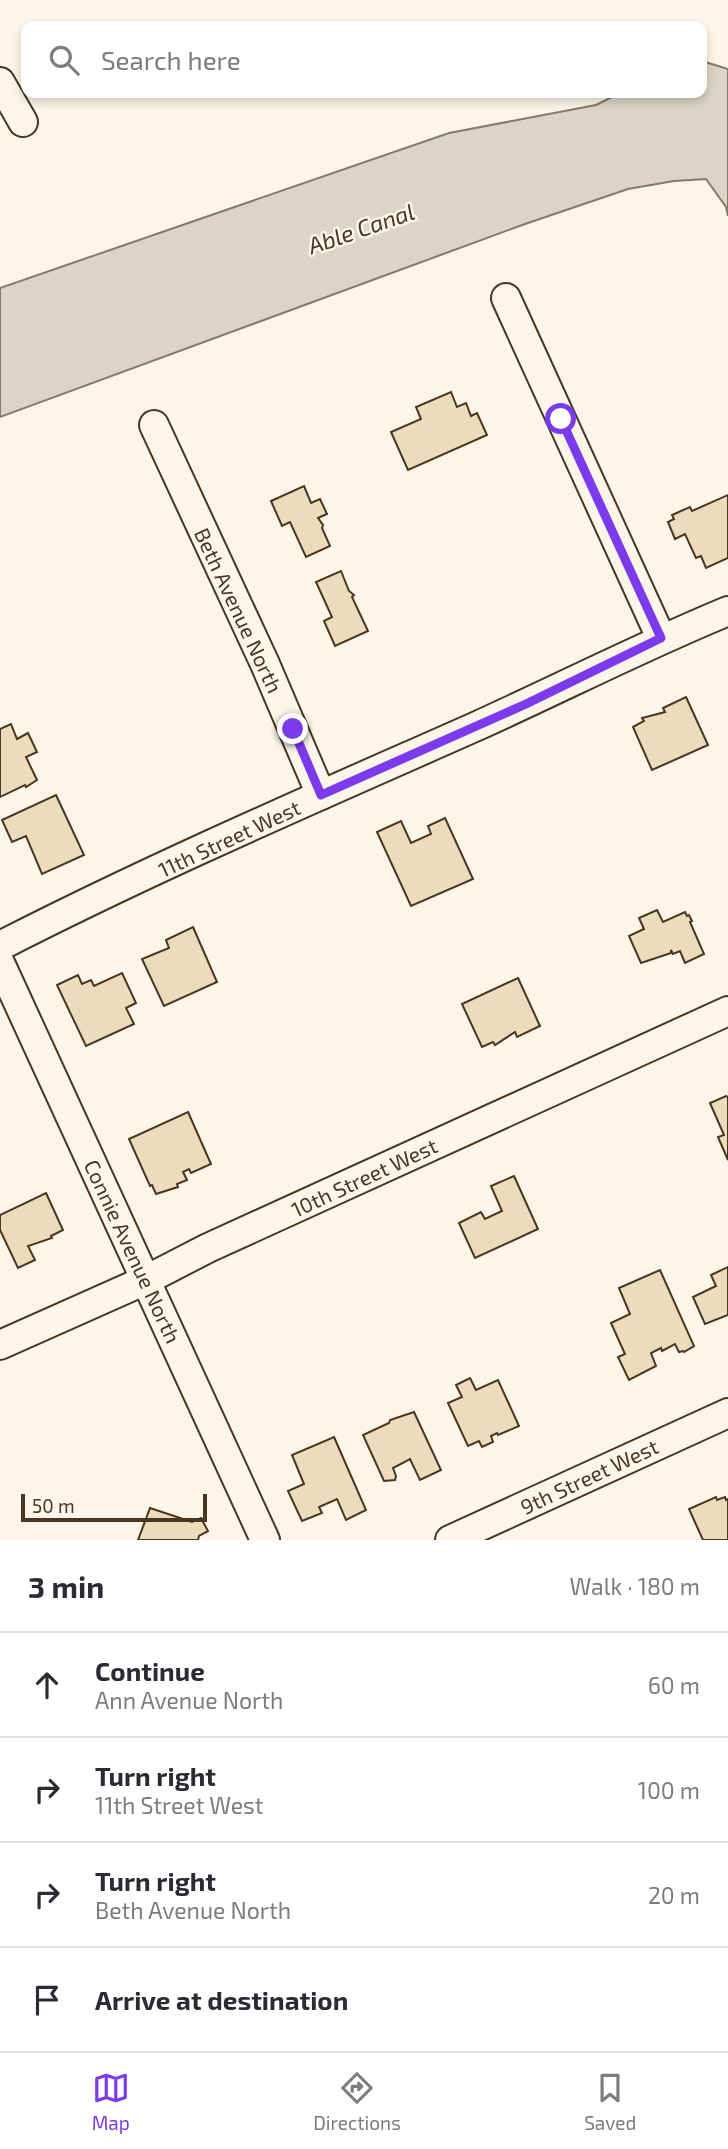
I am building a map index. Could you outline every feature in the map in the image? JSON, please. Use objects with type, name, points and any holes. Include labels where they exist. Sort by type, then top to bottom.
[{"type":"street","points":[[0,82],[23,122]]},
{"type":"street","points":[[506,298],[661,638]]},
{"type":"street","name":"Beth Avenue North","points":[[154,425],[265,664],[321,795]]},
{"type":"street","name":"11th Street West","points":[[0,946],[321,795],[526,704],[661,638],[728,611]]},
{"type":"street","name":"Connie Avenue North","points":[[0,963],[265,1540]]},
{"type":"street","name":"10th Street West","points":[[0,1345],[728,1011]]},
{"type":"street","name":"9th Street West","points":[[450,1540],[728,1413]]},
{"type":"water","name":"Able Canal","points":[[707,63],[728,69],[728,216],[726,207],[706,179],[628,189],[525,224],[0,417],[0,288],[449,133],[596,105],[610,98],[707,98]]},
{"type":"building","points":[[451,392],[457,407],[466,403],[471,416],[477,413],[487,435],[408,470],[391,432],[421,419],[416,407]]},
{"type":"building","points":[[304,486],[311,503],[320,499],[327,514],[318,518],[330,546],[306,557],[290,522],[282,526],[271,501]]},
{"type":"building","points":[[728,495],[728,558],[706,568],[701,556],[696,558],[685,534],[675,539],[668,522],[674,519],[672,515],[690,507],[692,511]]},
{"type":"building","points":[[341,571],[368,631],[335,646],[324,621],[332,617],[316,582]]},
{"type":"building","points":[[686,697],[708,745],[652,770],[633,727],[644,721],[642,718],[665,712],[663,708]]},
{"type":"building","points":[[11,724],[17,739],[28,733],[37,752],[26,757],[37,780],[0,797],[0,729]]},
{"type":"building","points":[[56,795],[84,855],[42,874],[26,836],[12,842],[2,820]]},
{"type":"building","points":[[445,818],[473,879],[411,906],[377,832],[401,821],[411,843],[431,834],[428,826]]},
{"type":"building","points":[[657,910],[663,922],[685,912],[689,915],[704,954],[685,963],[680,951],[673,954],[671,950],[671,953],[641,963],[629,936],[644,929],[639,918]]},
{"type":"building","points":[[193,927],[217,982],[164,1006],[142,959],[169,948],[166,940]]},
{"type":"building","points":[[122,973],[136,1003],[126,1008],[134,1024],[86,1046],[57,985],[78,975],[82,984],[91,980],[94,986]]},
{"type":"building","points":[[518,978],[540,1026],[517,1037],[515,1032],[495,1045],[493,1042],[482,1047],[462,1004]]},
{"type":"building","points":[[726,1096],[728,1160],[718,1137],[724,1135],[710,1103]]},
{"type":"building","points":[[188,1112],[211,1164],[191,1173],[189,1169],[183,1172],[187,1180],[177,1184],[178,1187],[156,1194],[129,1139]]},
{"type":"building","points":[[514,1176],[538,1229],[475,1258],[459,1223],[481,1212],[485,1219],[502,1211],[491,1186]]},
{"type":"building","points":[[46,1193],[63,1230],[51,1236],[52,1238],[28,1246],[35,1260],[18,1268],[0,1230],[0,1215]]},
{"type":"building","points":[[728,1267],[728,1315],[705,1324],[693,1297],[716,1286],[711,1275]]},
{"type":"building","points":[[660,1270],[694,1346],[679,1352],[675,1344],[651,1353],[656,1366],[629,1380],[618,1357],[625,1354],[611,1323],[630,1314],[619,1288]]},
{"type":"building","points":[[470,1378],[476,1390],[498,1380],[519,1426],[491,1436],[493,1442],[482,1447],[479,1441],[468,1446],[448,1403],[462,1397],[456,1385]]},
{"type":"building","points":[[414,1412],[441,1470],[420,1480],[410,1459],[393,1468],[395,1480],[384,1481],[363,1435],[389,1423],[390,1420]]},
{"type":"building","points":[[334,1437],[366,1510],[346,1520],[337,1499],[319,1507],[322,1513],[302,1521],[288,1491],[304,1484],[292,1455]]},
{"type":"building","points":[[716,1497],[717,1500],[725,1497],[728,1499],[728,1540],[703,1540],[689,1509]]},
{"type":"building","points":[[150,1508],[192,1522],[201,1518],[208,1531],[199,1536],[198,1540],[138,1540]]},
{"type":"route","points":[[293,729],[321,795],[526,704],[661,638],[561,419]]}]
